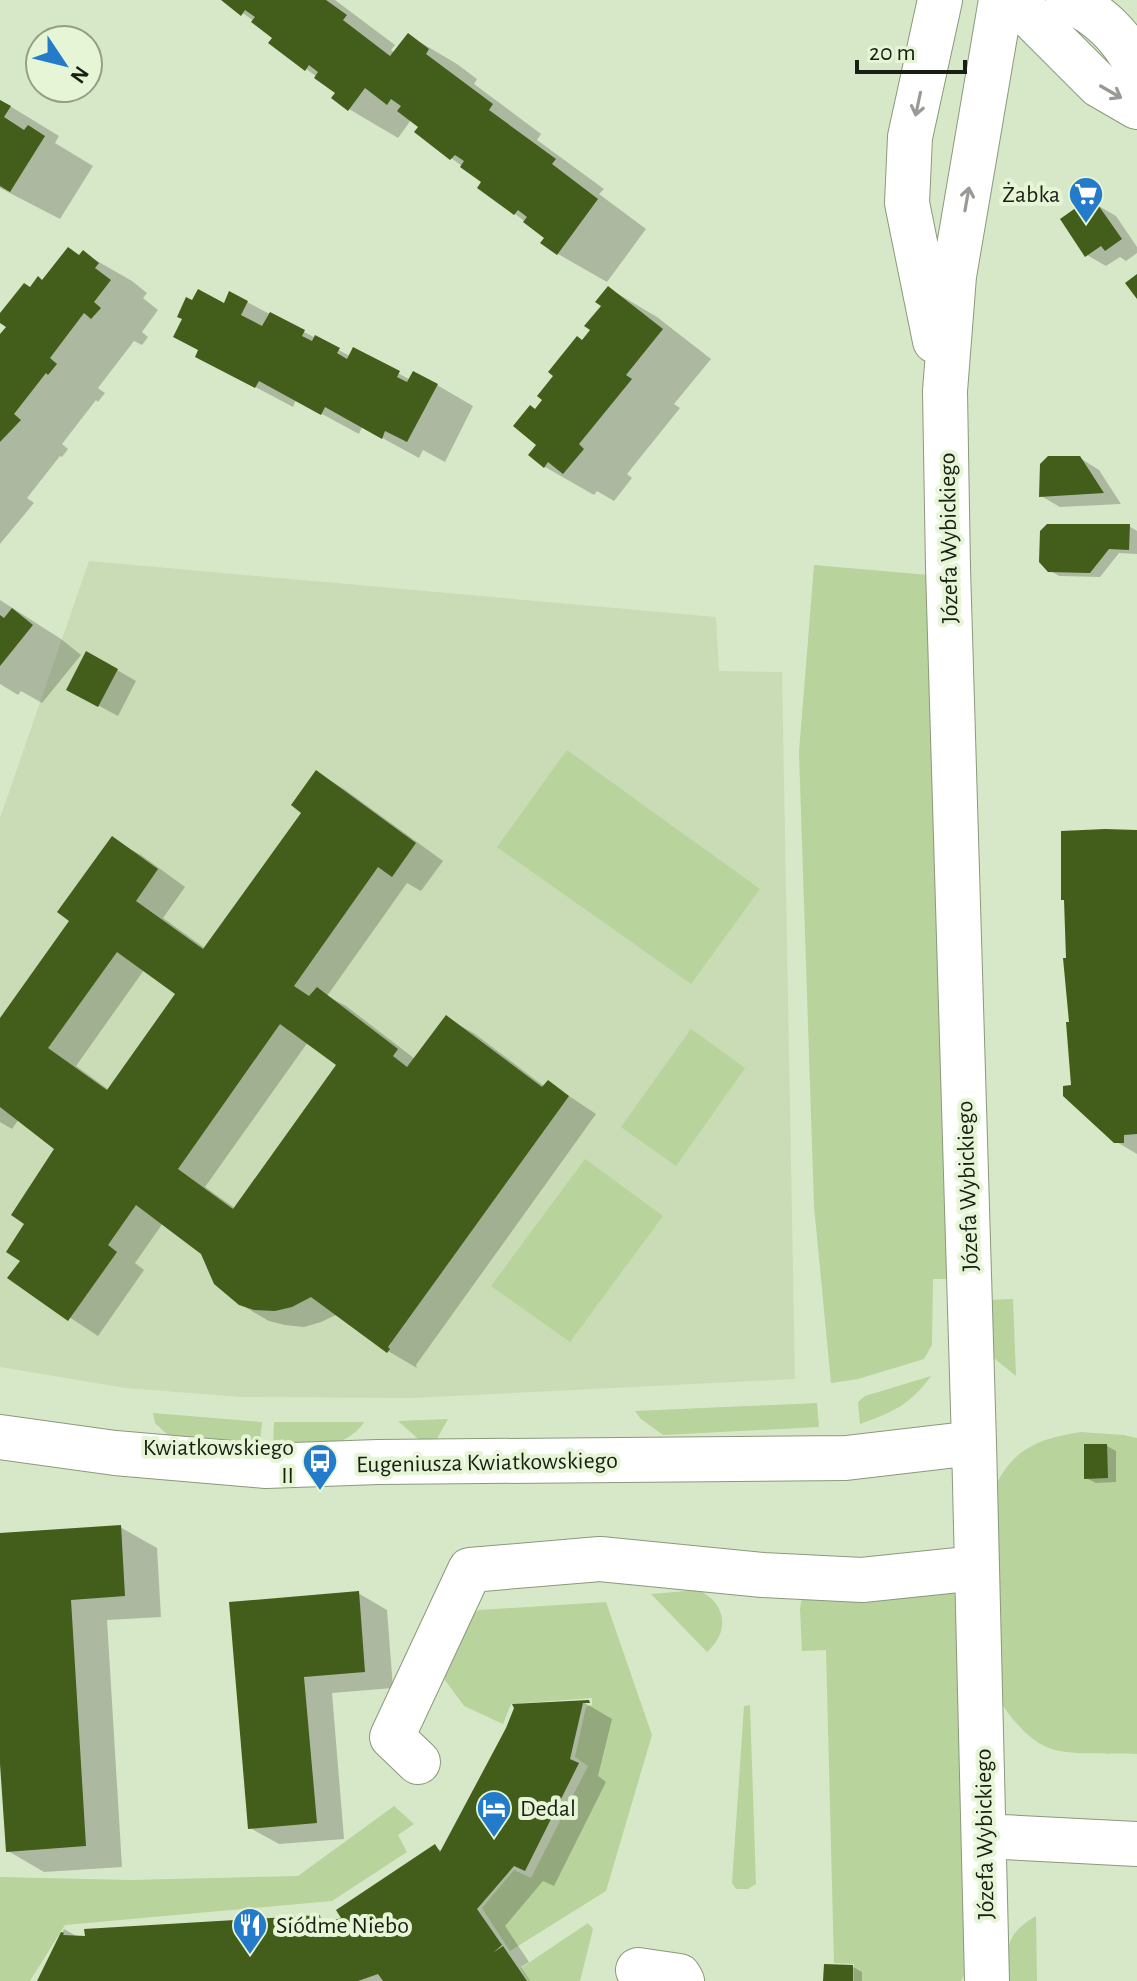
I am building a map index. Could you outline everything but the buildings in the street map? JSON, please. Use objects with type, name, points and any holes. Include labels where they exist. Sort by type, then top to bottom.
[{"type":"street","name":"Józefa Wybickiego","points":[[940,0],[910,137],[907,203],[945,391]]},
{"type":"street","name":"Józefa Wybickiego","points":[[987,1981],[945,391],[954,276],[1001,0]]},
{"type":"street","points":[[1014,0],[1099,85],[1137,107]]},
{"type":"street","points":[[1068,0],[1090,10],[1126,45],[1137,67]]},
{"type":"street","name":"Eugeniusza Kwiatkowskiego","points":[[0,1437],[115,1453],[266,1466],[378,1462],[846,1458],[974,1443]]},
{"type":"street","points":[[418,1762],[392,1737],[470,1570],[600,1559],[763,1575],[862,1580],[977,1568]]},
{"type":"street","points":[[984,1836],[1137,1844]]},
{"type":"street","points":[[638,1970],[679,1976],[682,1981]]},
{"type":"shaded area","points":[[89,561],[716,617],[719,671],[782,672],[795,1379],[412,1398],[242,1397],[125,1388],[0,1367],[0,818]]},
{"type":"shaded area","points":[[814,565],[929,575],[949,1279],[933,1279],[932,1345],[924,1359],[858,1379],[831,1383],[814,1206],[799,752]]},
{"type":"shaded area","points":[[567,750],[760,889],[691,984],[497,847]]},
{"type":"shaded area","points":[[691,1029],[745,1068],[676,1166],[621,1127]]},
{"type":"shaded area","points":[[585,1159],[663,1216],[570,1342],[491,1286]]},
{"type":"shaded area","points":[[1013,1299],[1016,1376],[990,1355],[987,1300]]},
{"type":"shaded area","points":[[931,1376],[916,1394],[900,1406],[860,1424],[858,1402],[865,1396]]},
{"type":"shaded area","points":[[817,1403],[819,1427],[663,1435],[635,1411]]},
{"type":"shaded area","points":[[153,1413],[262,1422],[260,1443],[171,1438],[155,1423]]},
{"type":"shaded area","points":[[448,1419],[433,1446],[425,1445],[398,1421]]},
{"type":"shaded area","points":[[274,1422],[364,1422],[356,1432],[335,1443],[273,1445]]},
{"type":"shaded area","points":[[1080,1432],[1137,1438],[1137,1754],[1072,1753],[1046,1747],[1023,1731],[1000,1701],[995,1487],[1002,1473],[1030,1447]]},
{"type":"shaded area","points":[[947,1587],[956,1596],[968,1968],[961,1981],[854,1981],[854,1964],[834,1963],[826,1650],[802,1651],[802,1597]]},
{"type":"shaded area","points":[[698,1590],[715,1602],[722,1618],[719,1636],[707,1652],[651,1594]]},
{"type":"shaded area","points":[[606,1602],[652,1735],[606,1891],[510,1951],[482,1908],[514,1870],[531,1878],[588,1766],[575,1757],[586,1707],[592,1705],[592,1698],[511,1704],[503,1724],[464,1706],[445,1680],[442,1666],[463,1621],[479,1610]]},
{"type":"shaded area","points":[[750,1705],[756,1884],[748,1889],[736,1889],[732,1883],[744,1706]]},
{"type":"shaded area","points":[[394,1806],[414,1824],[398,1835],[407,1852],[332,1901],[65,1925],[30,1981],[0,1981],[0,1877],[130,1880],[298,1876]]},
{"type":"shaded area","points":[[1036,1916],[1037,1981],[1008,1981],[1008,1951],[1013,1936]]},
{"type":"shaded area","points":[[588,1923],[593,1929],[580,1981],[529,1981],[521,1968]]},
{"type":"place","name":"Żabka","points":[[1086,225]]},
{"type":"place","name":"Kwiatkowskiego II","points":[[320,1492]]},
{"type":"place","name":"Dedal","points":[[494,1839]]},
{"type":"place","name":"Siódme Niebo","points":[[250,1956]]}]
